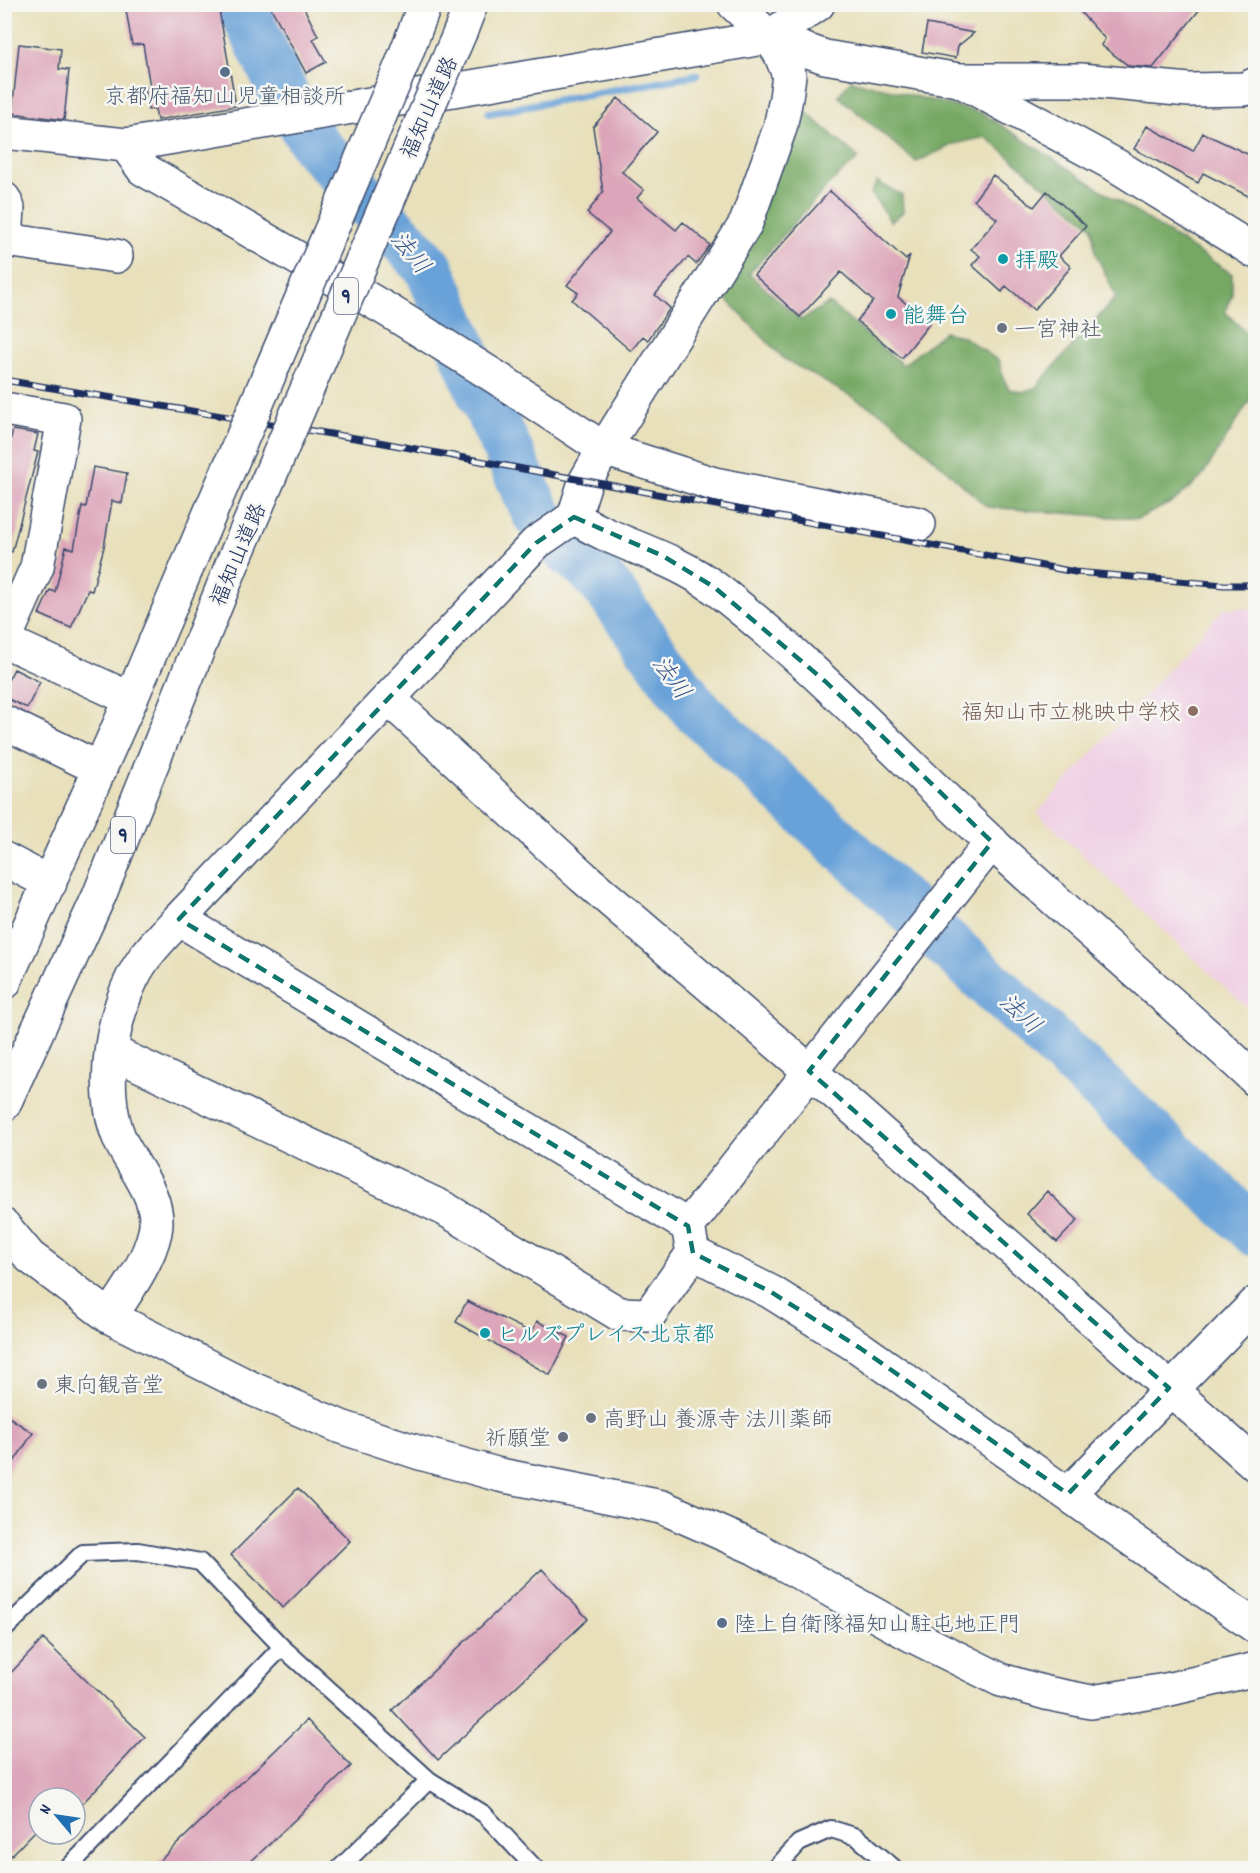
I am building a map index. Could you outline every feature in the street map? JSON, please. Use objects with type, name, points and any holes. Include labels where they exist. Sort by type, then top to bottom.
[{"type":"main road","points":[[110,1317],[139,1271],[155,1231],[152,1201],[119,1139],[108,1094],[112,1052],[121,1003],[142,960],[179,919],[536,543],[569,520],[585,482],[604,449],[746,224],[780,128],[789,75],[780,53],[769,36],[734,4]]},
{"type":"main road","points":[[4,132],[126,145],[769,36],[818,4]]},
{"type":"main road","name":"福知山道路","points":[[4,983],[131,699],[402,64],[420,14]]},
{"type":"main road","name":"福知山道路","points":[[4,1104],[99,896],[233,562],[466,17]]},
{"type":"main road","points":[[769,36],[825,57],[959,80],[1081,80],[1189,90],[1245,89],[1256,84]]},
{"type":"main road","points":[[959,80],[1117,166],[1256,252]]},
{"type":"main road","points":[[126,145],[143,169],[452,350],[604,449],[714,484],[919,524]]},
{"type":"main road","points":[[4,199],[8,208],[6,240],[116,256]]},
{"type":"main road","points":[[4,409],[64,419],[37,567],[5,641],[131,699]]},
{"type":"main road","points":[[569,520],[663,556],[714,587],[826,682],[992,842],[1256,1080]]},
{"type":"main road","points":[[389,699],[583,877],[809,1071],[1256,1465]]},
{"type":"main road","points":[[4,723],[100,769]]},
{"type":"main road","points":[[112,1052],[445,1209],[619,1314],[649,1315],[691,1240],[809,1071],[992,842]]},
{"type":"main road","points":[[4,859],[50,884]]},
{"type":"main road","points":[[179,919],[860,1348],[1018,1462],[1068,1494],[1256,1627]]},
{"type":"main road","points":[[4,1226],[30,1257],[110,1317],[255,1390],[341,1427],[500,1475],[662,1507],[755,1548],[956,1659],[1012,1683],[1091,1702],[1166,1690],[1256,1669]]},
{"type":"main road","points":[[1068,1494],[1169,1388],[1256,1303]]},
{"type":"lane","points":[[4,1630],[83,1553],[138,1551],[200,1562],[282,1647],[429,1780],[484,1814],[534,1869]]},
{"type":"lane","points":[[68,1869],[282,1647]]},
{"type":"lane","points":[[340,1869],[429,1780]]},
{"type":"lane","points":[[776,1869],[800,1844],[831,1829],[857,1837],[894,1869]]},
{"type":"highlighted area","points":[[574,517],[663,556],[714,587],[826,682],[992,842],[809,1071],[1169,1388],[1068,1494],[860,1348],[771,1292],[693,1253],[688,1226],[179,919],[536,543]]},
{"type":"shaded area","name":"福知山市立桃映中学校","points":[[1224,608],[1255,608],[1255,1015],[1037,813]]},
{"type":"green space","points":[[851,80],[982,113],[1232,274],[1232,295],[1225,312],[1255,341],[1255,387],[1252,397],[1201,478],[1174,501],[1138,519],[987,507],[888,417],[784,359],[722,295],[806,112],[859,158],[830,183],[749,274],[801,320],[829,303],[903,365],[944,332],[962,336],[999,361],[1009,389],[1022,392],[1035,388],[1116,297],[1095,252],[1092,227],[986,137],[954,144],[916,162],[838,96]]},
{"type":"green space","points":[[877,182],[902,195],[903,212],[891,222],[871,193]]},
{"type":"building","points":[[125,4],[218,4],[236,106],[157,120],[155,109],[148,110],[145,87],[150,87],[143,44],[132,45]]},
{"type":"building","points":[[269,4],[302,4],[318,36],[313,39],[326,62],[306,73]]},
{"type":"building","points":[[1073,4],[1204,4],[1153,68],[1129,66],[1101,45],[1105,39]]},
{"type":"building","points":[[927,24],[974,33],[958,46],[956,58],[922,52]]},
{"type":"building","points":[[19,44],[61,49],[59,69],[69,70],[64,120],[12,113]]},
{"type":"building","points":[[618,98],[657,132],[622,172],[644,190],[637,198],[676,230],[683,222],[710,245],[696,264],[688,257],[655,295],[670,308],[648,340],[643,336],[631,351],[572,300],[578,293],[567,285],[610,232],[587,213],[603,192],[593,127]]},
{"type":"building","points":[[1147,126],[1193,151],[1203,133],[1256,158],[1256,200],[1203,173],[1198,183],[1134,149]]},
{"type":"building","points":[[993,175],[1034,207],[1047,191],[1086,226],[1059,256],[1071,267],[1034,310],[1006,286],[1002,292],[972,265],[980,256],[971,249],[997,219],[974,200]]},
{"type":"building","points":[[830,191],[906,260],[910,255],[898,297],[930,323],[902,358],[857,321],[873,301],[841,272],[800,317],[754,275]]},
{"type":"building","points":[[13,430],[38,434],[34,451],[38,452],[12,552],[4,551],[4,463]]},
{"type":"building","points":[[93,467],[127,473],[122,503],[112,501],[104,547],[92,591],[88,590],[71,628],[39,614],[50,590],[55,592],[66,547],[74,549],[82,506],[86,507]]},
{"type":"building","points":[[14,669],[40,682],[27,708],[4,697],[4,688]]},
{"type":"building","points":[[1047,1191],[1078,1220],[1057,1242],[1027,1214]]},
{"type":"building","points":[[467,1301],[532,1333],[537,1321],[569,1337],[550,1375],[456,1322]]},
{"type":"building","points":[[4,1414],[33,1433],[4,1477]]},
{"type":"building","points":[[298,1488],[350,1541],[283,1608],[231,1555]]},
{"type":"building","points":[[542,1569],[588,1619],[438,1760],[392,1710]]},
{"type":"building","points":[[43,1639],[145,1737],[87,1799],[87,1786],[27,1786],[27,1839],[4,1863],[4,1680]]},
{"type":"building","points":[[307,1720],[351,1766],[243,1869],[151,1869]]},
{"type":"waterway","name":"法川","points":[[241,4],[287,100],[316,146],[429,268],[484,399],[537,514],[568,551],[588,566],[608,589],[694,708],[1256,1232]]},
{"type":"waterway","points":[[489,113],[696,75]]},
{"type":"waterway","points":[[316,146],[324,141]]},
{"type":"railway","points":[[4,380],[373,441],[1075,572],[1224,585],[1256,585]]},
{"type":"place","name":"京都府福知山児童相談所","points":[[225,72]]},
{"type":"place","name":"拝殿","points":[[1003,259]]},
{"type":"place","name":"能舞台","points":[[891,314]]},
{"type":"place","name":"一宮神社","points":[[1002,328]]},
{"type":"place","name":"福知山市立桃映中学校","points":[[1193,711]]},
{"type":"place","name":"ヒルズプレイス北京都","points":[[485,1333]]},
{"type":"place","name":"東向観音堂","points":[[42,1384]]},
{"type":"place","name":"高野山 養源寺 法川薬師","points":[[591,1418]]},
{"type":"place","name":"祈願堂","points":[[563,1437]]},
{"type":"place","name":"陸上自衛隊福知山駐屯地正門","points":[[722,1623]]}]
